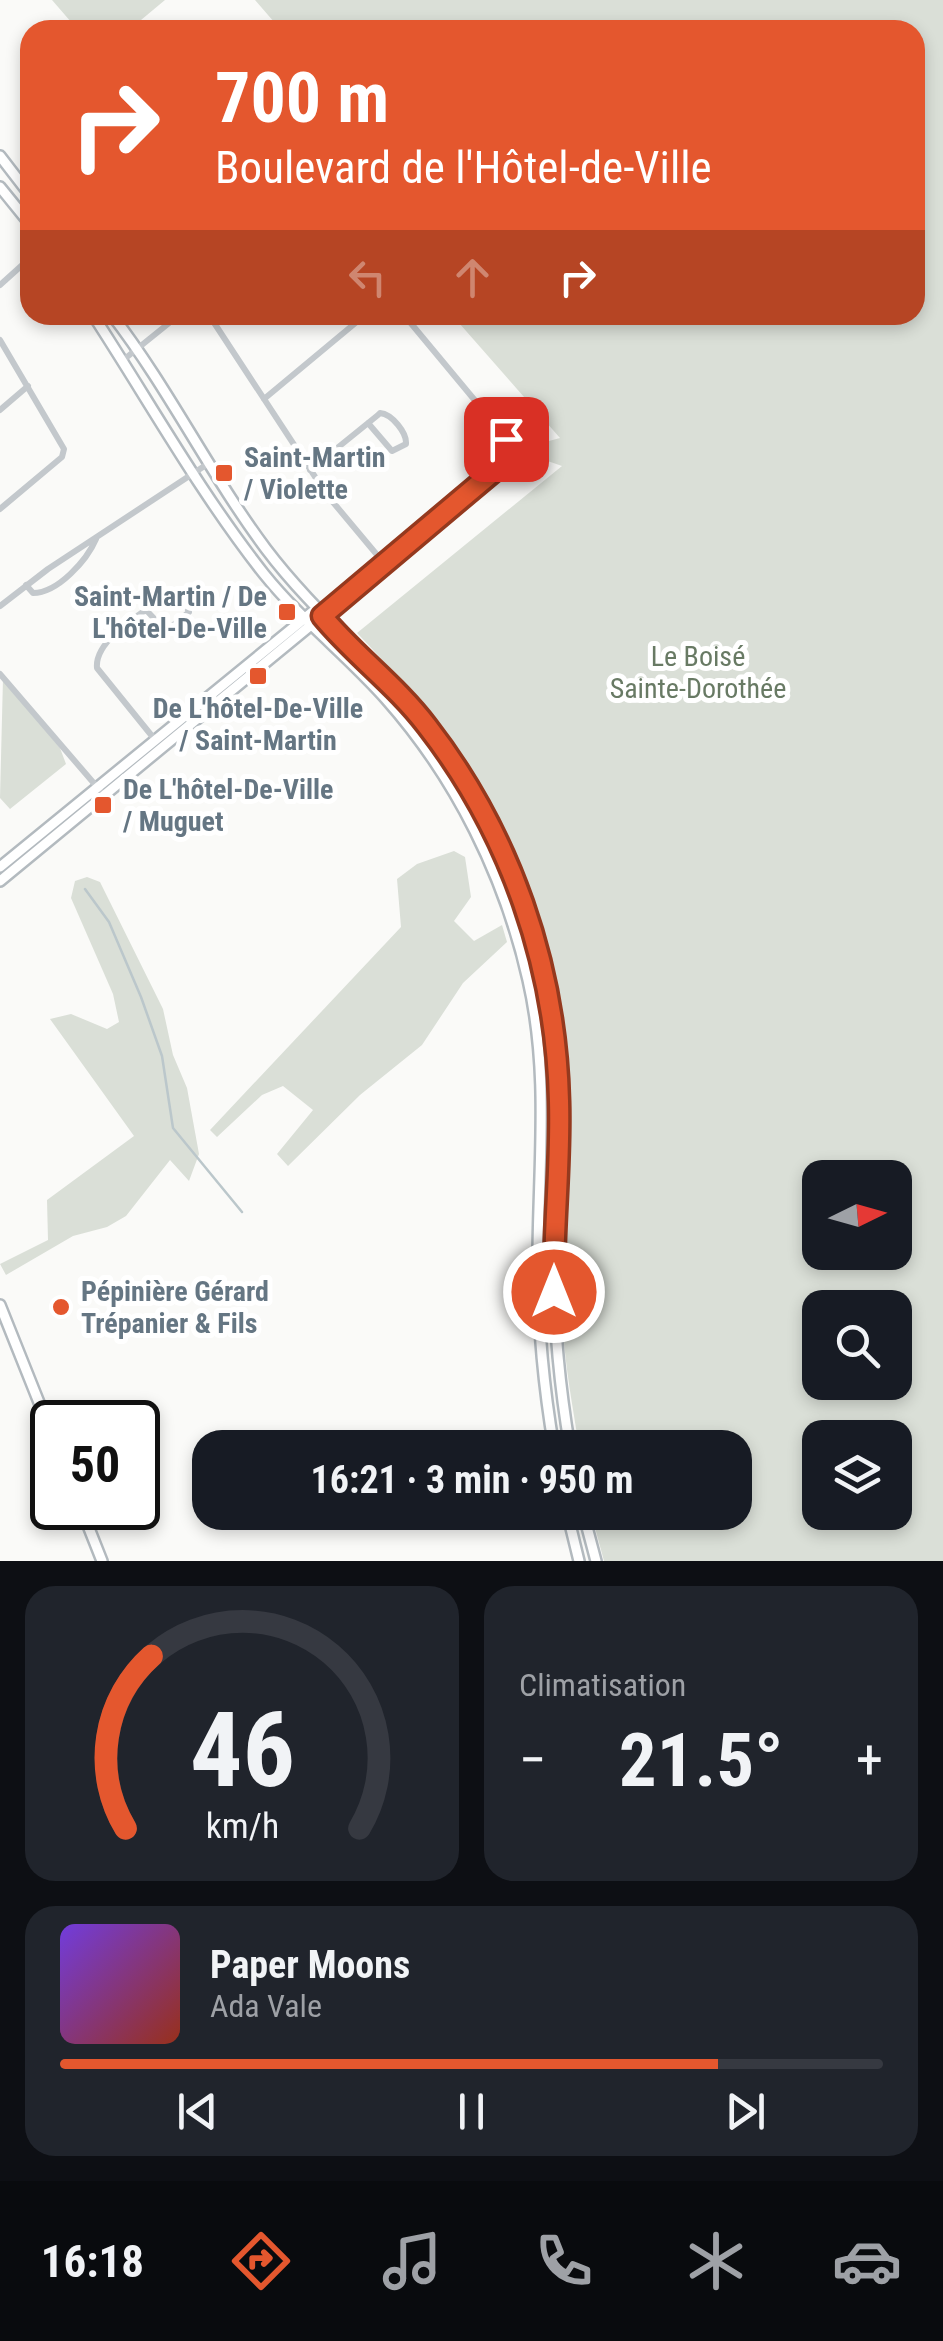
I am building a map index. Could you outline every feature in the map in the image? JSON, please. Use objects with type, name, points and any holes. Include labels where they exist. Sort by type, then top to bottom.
[{"type":"main road","points":[[0,156],[20,182]]},
{"type":"main road","points":[[0,187],[20,212]]},
{"type":"main road","points":[[99,325],[244,548],[305,622],[383,696],[435,764],[482,846],[514,927],[531,995],[542,1071],[538,1302],[552,1430]]},
{"type":"main road","points":[[119,325],[268,551],[319,612],[407,701],[460,772],[502,849],[534,938],[548,995],[558,1076],[555,1310],[568,1430]]},
{"type":"main road","points":[[2,871],[319,612]]},
{"type":"main road","points":[[0,1305],[38,1400]]},
{"type":"main road","points":[[90,1530],[102,1561]]},
{"type":"main road","points":[[571,1530],[579,1561]]},
{"type":"main road","points":[[588,1530],[596,1561]]},
{"type":"street","points":[[0,285],[20,267]]},
{"type":"street","points":[[122,360],[167,325]]},
{"type":"street","points":[[216,325],[310,470],[383,562]]},
{"type":"street","points":[[264,399],[353,325]]},
{"type":"street","points":[[319,612],[505,462],[511,450],[412,325]]},
{"type":"street","points":[[0,340],[64,449],[62,457],[0,508]]},
{"type":"street","points":[[0,410],[28,386]]},
{"type":"street","points":[[310,470],[380,413],[388,414],[405,435],[406,444],[392,451],[368,423]]},
{"type":"street","points":[[0,606],[26,584],[209,463]]},
{"type":"street","points":[[26,584],[33,593],[42,593],[82,564],[97,538]]},
{"type":"street","points":[[147,610],[166,631],[185,618],[189,605],[175,593],[147,610],[103,646],[96,659],[98,668],[158,743]]},
{"type":"street","points":[[0,674],[100,791]]},
{"type":"street","points":[[0,1342],[14,1337]]},
{"type":"green space","points":[[52,0],[165,0],[141,20],[69,20]]},
{"type":"green space","name":"Le Boisé Sainte-Dorothée","points":[[255,0],[943,0],[943,1561],[604,1561],[596,1530],[752,1530],[752,1430],[576,1430],[563,1327],[569,1107],[564,1039],[552,974],[534,911],[479,792],[443,736],[357,633],[562,466],[516,450],[560,438],[461,325],[925,325],[925,20],[272,20]]},
{"type":"green space","points":[[3,678],[60,748],[66,764],[10,809],[0,798]]},
{"type":"green space","points":[[454,851],[465,857],[471,897],[454,921],[474,941],[502,925],[507,942],[463,983],[422,1045],[360,1095],[288,1166],[277,1154],[313,1110],[283,1086],[262,1095],[217,1137],[210,1130],[401,927],[397,879],[417,864]]},
{"type":"green space","points":[[87,877],[100,882],[163,1009],[173,1055],[187,1088],[199,1154],[189,1181],[170,1160],[126,1216],[107,1227],[73,1236],[6,1275],[0,1264],[48,1240],[47,1200],[134,1136],[50,1019],[71,1014],[107,1029],[119,1022],[113,994],[71,898],[75,881]]},
{"type":"waterway","points":[[85,889],[109,922],[141,997],[162,1056],[173,1128],[242,1212]]},
{"type":"place","name":"Saint-Martin / Violette","points":[[224,473]]},
{"type":"place","name":"Saint-Martin / De L'hôtel-De-Ville","points":[[287,612]]},
{"type":"place","name":"De L'hôtel-De-Ville / Saint-Martin","points":[[258,676]]},
{"type":"place","name":"De L'hôtel-De-Ville / Muguet","points":[[103,805]]},
{"type":"place","name":"Pépinière Gérard Trépanier & Fils","points":[[61,1307]]},
{"type":"route","points":[[506,439],[511,450],[505,462],[322,616],[407,701],[446,751],[496,838],[526,913],[548,995],[558,1076],[554,1292]]}]
